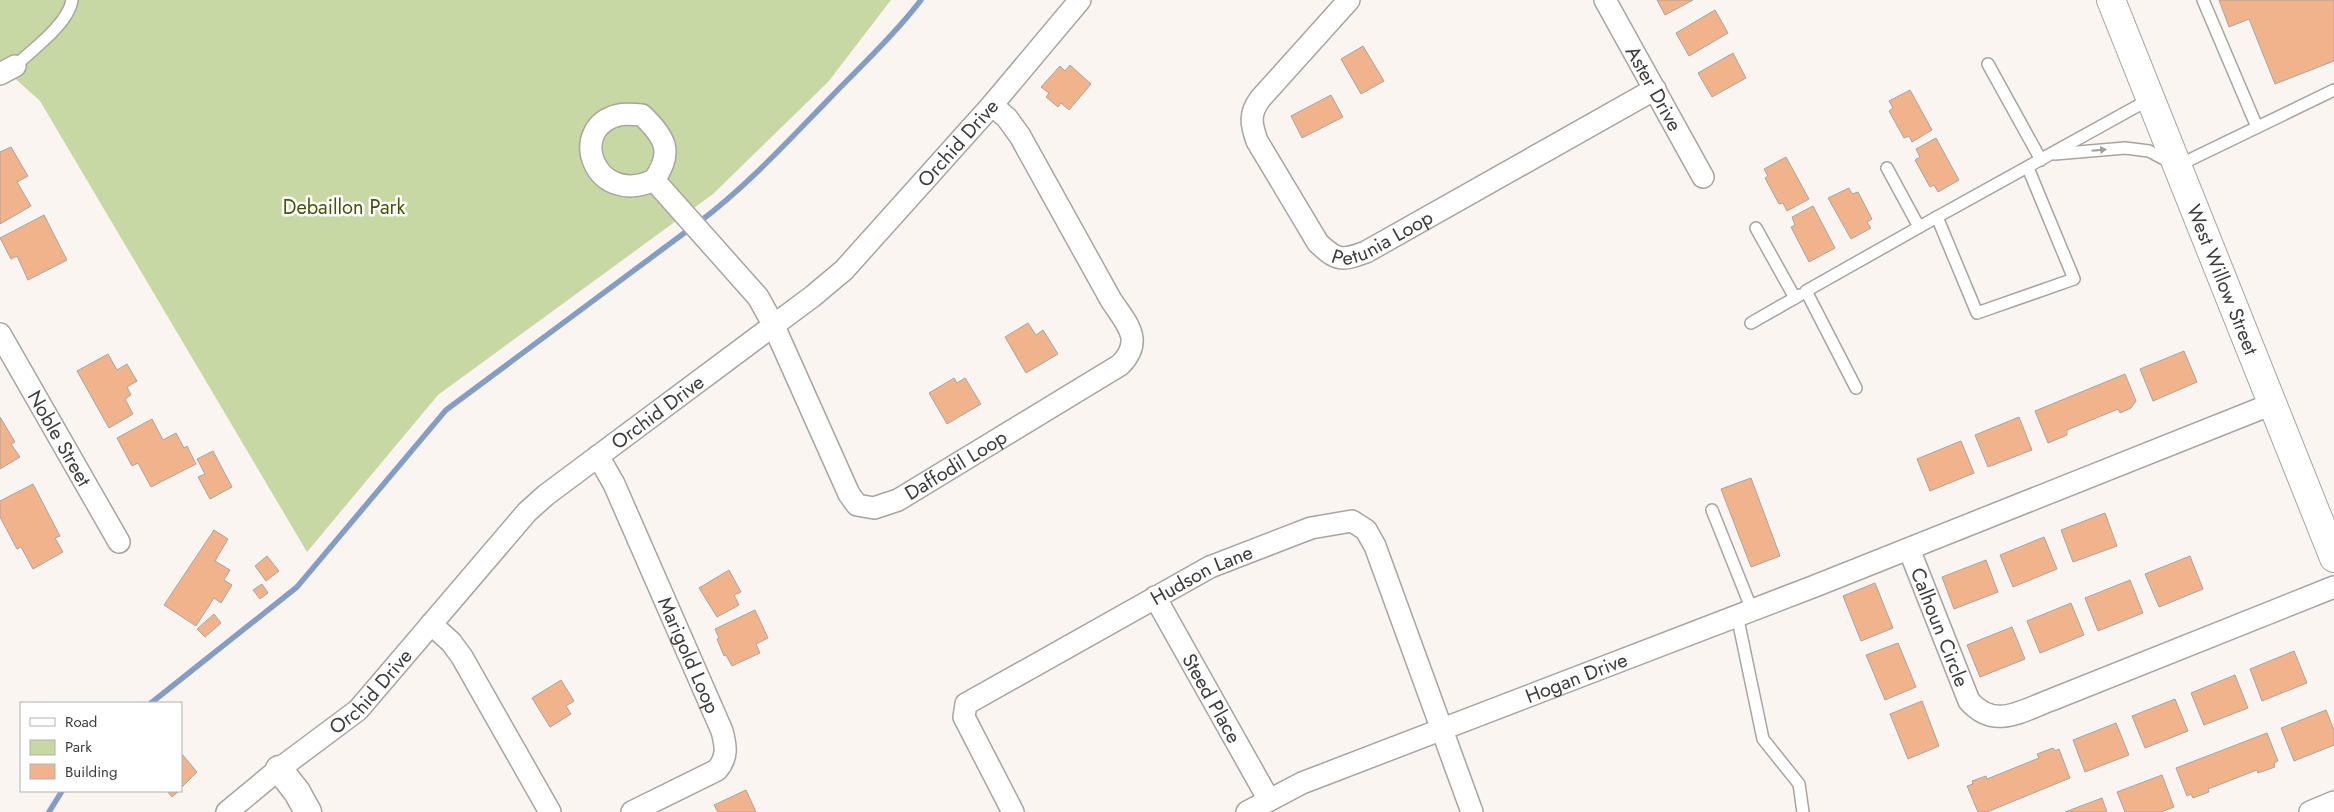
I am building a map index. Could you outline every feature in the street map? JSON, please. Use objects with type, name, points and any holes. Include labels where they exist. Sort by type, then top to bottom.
[{"type":"main road","name":"West Willow Street","points":[[2111,0],[2334,558]]},
{"type":"street","name":"Orchid Drive","points":[[227,812],[279,769],[358,710],[527,512],[570,475],[773,324],[814,296],[844,270],[992,105],[1080,0]]},
{"type":"street","name":"Petunia Loop","points":[[1349,0],[1260,99],[1251,116],[1251,124],[1257,140],[1318,243],[1331,256],[1340,259],[1366,252],[1655,89]]},
{"type":"street","name":"Aster Drive","points":[[1605,0],[1703,177]]},
{"type":"street","name":"Daffodil Loop","points":[[654,180],[758,297],[773,324],[849,494],[857,505],[863,508],[874,508],[898,500],[1120,365],[1128,357],[1133,346],[1132,336],[1127,325],[1111,300],[1020,136],[1007,118],[992,105]]},
{"type":"street","name":"Noble Street","points":[[0,334],[120,542]]},
{"type":"street","name":"Calhoun Circle","points":[[2272,404],[1909,549],[1969,701],[1978,711],[1990,716],[2004,717],[2051,700],[2334,587]]},
{"type":"street","name":"Marigold Loop","points":[[598,456],[614,484],[722,731],[726,745],[723,763],[717,770],[632,812]]},
{"type":"street","name":"Hudson Lane","points":[[1012,812],[964,718],[966,704],[1154,596],[1210,567],[1311,528],[1352,521],[1366,530],[1374,546],[1472,812]]},
{"type":"street","name":"Hogan Drive","points":[[1247,812],[1302,783],[1909,549]]},
{"type":"street","name":"Steed Place","points":[[1154,596],[1268,800]]},
{"type":"street","points":[[431,624],[451,642],[462,657],[550,812]]},
{"type":"street","points":[[279,769],[297,792],[308,812]]},
{"type":"street","points":[[2310,812],[2334,802]]},
{"type":"lane","points":[[8,70],[58,25],[71,6],[72,0]]},
{"type":"lane","points":[[2203,0],[2257,127]]},
{"type":"lane","points":[[1988,64],[2046,157]]},
{"type":"lane","points":[[2046,157],[2125,148],[2149,151],[2177,166],[2334,90]]},
{"type":"lane","points":[[1751,323],[2150,99]]},
{"type":"lane","points":[[1887,168],[1919,227]]},
{"type":"lane","points":[[1937,217],[1977,313],[2074,279],[2028,168]]},
{"type":"lane","points":[[1756,228],[1794,298]]},
{"type":"lane","points":[[1806,291],[1856,388]]},
{"type":"lane","points":[[1712,510],[1744,613],[1763,739],[1800,784],[1803,812]]},
{"type":"green space","name":"Debaillon Park","points":[[0,0],[891,0],[828,82],[713,194],[438,395],[307,552],[40,101],[0,65]]},
{"type":"building","points":[[1657,0],[1693,0],[1665,15]]},
{"type":"building","points":[[2219,0],[2334,0],[2334,61],[2275,84],[2249,19],[2229,27]]},
{"type":"building","points":[[1715,10],[1728,33],[1689,56],[1676,33]]},
{"type":"building","points":[[1363,46],[1384,81],[1361,94],[1341,59]]},
{"type":"building","points":[[1733,53],[1746,78],[1712,97],[1698,73]]},
{"type":"building","points":[[1070,65],[1091,84],[1069,110],[1061,103],[1058,107],[1046,97],[1049,93],[1041,87],[1060,66],[1065,71]]},
{"type":"building","points":[[1910,90],[1932,130],[1912,142],[1909,136],[1904,138],[1889,111],[1893,108],[1889,101]]},
{"type":"building","points":[[1331,95],[1343,117],[1302,138],[1291,116]]},
{"type":"building","points":[[1936,138],[1959,180],[1938,192],[1934,185],[1930,187],[1915,160],[1920,157],[1916,149]]},
{"type":"building","points":[[11,147],[28,176],[17,182],[31,206],[0,224],[0,152]]},
{"type":"building","points":[[1786,157],[1809,199],[1787,211],[1783,203],[1779,204],[1765,178],[1768,176],[1764,169]]},
{"type":"building","points":[[1849,188],[1852,194],[1858,192],[1872,219],[1867,222],[1871,228],[1851,239],[1828,198]]},
{"type":"building","points":[[1813,206],[1835,248],[1809,262],[1791,227],[1795,225],[1792,217]]},
{"type":"building","points":[[44,215],[67,260],[28,280],[17,256],[11,259],[0,238]]},
{"type":"building","points":[[1028,323],[1036,335],[1043,330],[1058,354],[1026,373],[1005,337]]},
{"type":"building","points":[[2184,351],[2197,382],[2153,401],[2140,369]]},
{"type":"building","points":[[108,354],[117,370],[127,364],[137,381],[127,387],[131,395],[125,399],[133,414],[109,428],[77,371]]},
{"type":"building","points":[[2125,374],[2136,401],[2131,408],[2120,413],[2118,409],[2067,430],[2067,435],[2048,443],[2035,411]]},
{"type":"building","points":[[954,378],[957,383],[965,378],[981,404],[947,424],[929,393]]},
{"type":"building","points":[[0,417],[15,442],[11,444],[20,457],[0,469]]},
{"type":"building","points":[[2019,417],[2032,450],[1988,467],[1975,435]]},
{"type":"building","points":[[152,419],[163,440],[176,433],[184,448],[187,446],[196,464],[151,487],[138,463],[132,466],[117,438]]},
{"type":"building","points":[[1961,441],[1974,473],[1930,491],[1917,459]]},
{"type":"building","points":[[213,451],[232,487],[210,499],[198,477],[205,474],[197,459]]},
{"type":"building","points":[[1751,478],[1780,556],[1751,567],[1721,489]]},
{"type":"building","points":[[33,484],[60,536],[55,538],[63,552],[33,569],[21,547],[17,549],[0,517],[0,501]]},
{"type":"building","points":[[2105,513],[2117,546],[2073,562],[2061,530]]},
{"type":"building","points":[[214,530],[228,539],[215,561],[230,570],[224,580],[232,585],[221,603],[214,598],[196,626],[164,605]]},
{"type":"building","points":[[2044,537],[2057,569],[2013,587],[2000,555]]},
{"type":"building","points":[[267,556],[279,571],[266,581],[255,566]]},
{"type":"building","points":[[2190,556],[2203,589],[2159,607],[2145,574]]},
{"type":"building","points":[[1986,560],[1998,592],[1954,609],[1942,577]]},
{"type":"building","points":[[729,570],[741,592],[734,595],[739,605],[717,617],[699,588]]},
{"type":"building","points":[[2130,580],[2143,613],[2098,631],[2085,598]]},
{"type":"building","points":[[1875,583],[1893,628],[1861,641],[1843,596]]},
{"type":"building","points":[[262,584],[268,593],[260,599],[253,590]]},
{"type":"building","points":[[2071,603],[2084,635],[2040,653],[2027,621]]},
{"type":"building","points":[[755,610],[768,638],[756,644],[760,653],[732,666],[726,655],[724,656],[715,629]]},
{"type":"building","points":[[214,614],[221,623],[205,637],[197,629]]},
{"type":"building","points":[[2012,627],[2025,659],[1980,677],[1967,645]]},
{"type":"building","points":[[1898,643],[1916,687],[1885,700],[1866,655]]},
{"type":"building","points":[[2294,651],[2307,683],[2262,701],[2250,669]]},
{"type":"building","points":[[2235,675],[2248,708],[2204,725],[2191,693]]},
{"type":"building","points":[[561,680],[574,701],[566,706],[571,714],[550,727],[532,698]]},
{"type":"building","points":[[2175,699],[2188,731],[2145,748],[2132,716]]},
{"type":"building","points":[[1922,701],[1939,746],[1908,759],[1890,714]]},
{"type":"building","points":[[2326,710],[2334,730],[2334,745],[2294,761],[2281,728]]},
{"type":"building","points":[[2116,723],[2129,755],[2085,772],[2073,740]]},
{"type":"building","points":[[2267,733],[2278,761],[2274,763],[2275,767],[2258,773],[2257,770],[2208,789],[2209,792],[2193,798],[2191,794],[2187,796],[2176,768]]},
{"type":"building","points":[[2053,748],[2055,751],[2059,749],[2070,778],[1987,812],[1978,812],[1967,786],[1973,784],[1972,781],[1986,776],[1987,779],[2039,758],[2037,754]]},
{"type":"building","points":[[182,754],[197,772],[182,787]]},
{"type":"building","points":[[2162,775],[2174,807],[2161,812],[2125,812],[2117,792]]},
{"type":"building","points":[[746,790],[756,812],[718,812],[714,805]]},
{"type":"building","points":[[168,792],[178,792],[172,797]]},
{"type":"building","points":[[2102,798],[2107,812],[2065,812]]},
{"type":"waterway","points":[[698,223],[750,179],[783,147],[889,38],[921,0]]},
{"type":"waterway","points":[[152,702],[297,587],[446,410],[691,228]]},
{"type":"waterway","points":[[49,812],[61,792]]}]
